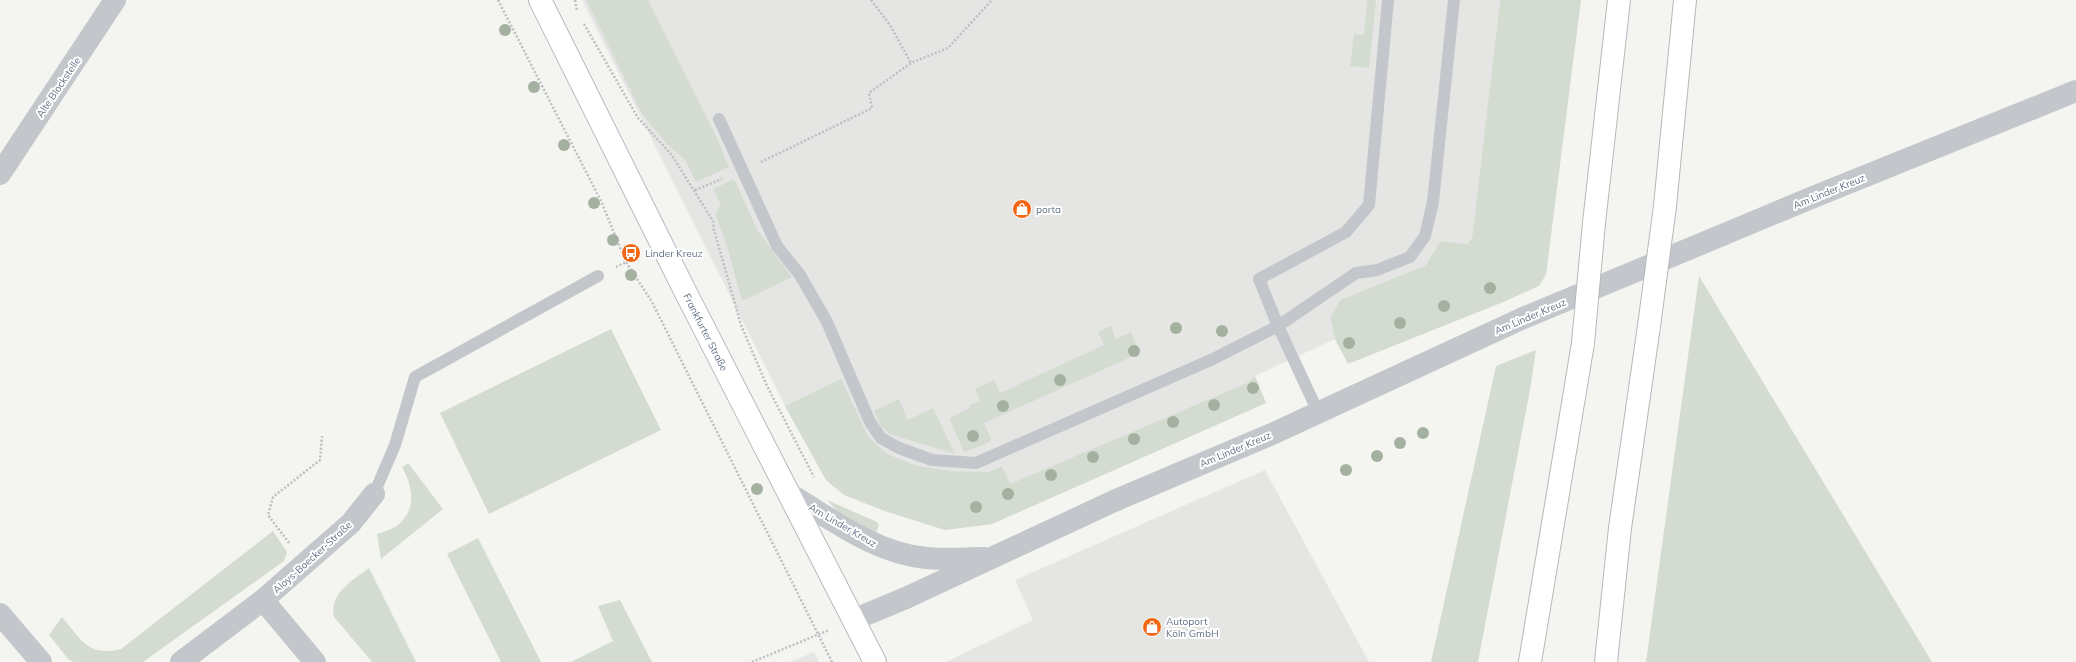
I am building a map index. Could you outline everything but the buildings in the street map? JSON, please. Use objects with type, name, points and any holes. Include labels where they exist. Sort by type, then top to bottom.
[{"type":"main road","name":"Frankfurter Straße","points":[[540,0],[685,291],[875,662]]},
{"type":"main road","points":[[1530,662],[1583,343],[1594,223],[1619,0]]},
{"type":"main road","points":[[1606,662],[1620,528],[1665,206],[1685,0]]},
{"type":"main road","points":[[1593,662],[1620,528]]},
{"type":"street","name":"Alte Blockstelle","points":[[0,174],[116,0]]},
{"type":"street","name":"Am Linder Kreuz","points":[[853,620],[992,558],[1114,500],[1272,434],[1528,316],[1841,186],[2076,91]]},
{"type":"street","name":"Aloys-Boecker-Straße","points":[[181,662],[263,600],[305,564],[351,523],[374,494]]},
{"type":"street","name":"Am Linder Kreuz","points":[[790,495],[861,537],[881,547],[926,558],[992,558]]},
{"type":"street","name":"Aloys-Boecker-Straße","points":[[263,600],[315,662]]},
{"type":"street","points":[[0,614],[41,662]]},
{"type":"lane","points":[[1318,412],[1278,326],[1259,279],[1346,232],[1369,205],[1388,0]]},
{"type":"lane","points":[[719,119],[777,246],[800,275],[827,322],[870,422],[881,438],[899,448],[932,460],[976,463],[1213,359],[1278,326],[1356,273],[1377,270],[1410,257],[1425,236],[1433,202],[1454,0]]},
{"type":"lane","points":[[374,494],[395,445],[415,377],[598,276]]},
{"type":"path","points":[[498,0],[601,201],[626,262],[652,302],[832,662]]},
{"type":"path","points":[[575,0],[578,13]]},
{"type":"path","points":[[871,0],[890,25],[911,63]]},
{"type":"path","points":[[695,190],[744,171],[872,108],[869,93],[911,63],[948,48],[992,0]]},
{"type":"path","points":[[582,20],[638,118],[671,154],[695,190],[713,221],[714,230],[744,332],[767,386],[818,483]]},
{"type":"path","points":[[305,564],[268,515],[273,497],[320,460],[322,436]]},
{"type":"path","points":[[752,662],[818,635]]},
{"type":"shaded area","points":[[582,0],[1500,0],[1472,238],[1467,244],[1440,241],[1426,265],[1340,300],[1330,317],[1335,339],[1255,376],[1266,403],[992,524],[945,530],[885,511],[844,495],[826,480],[785,406]]},
{"type":"shaded area","points":[[586,0],[648,0],[717,138],[729,167],[696,182],[685,160],[666,143],[642,114]]},
{"type":"shaded area","points":[[1367,0],[1376,0],[1369,68],[1350,66],[1354,34],[1364,35]]},
{"type":"shaded area","points":[[1500,0],[1581,0],[1546,275],[1539,286],[1501,303],[1348,364],[1335,339],[1330,317],[1340,300],[1426,265],[1440,241],[1467,244],[1472,238]]},
{"type":"shaded area","points":[[734,179],[758,231],[792,277],[742,301],[727,246],[715,214],[721,205],[713,189]]},
{"type":"shaded area","points":[[1699,276],[1932,662],[1646,662]]},
{"type":"shaded area","points":[[1111,326],[1116,339],[1131,332],[1140,353],[984,423],[991,439],[990,442],[964,452],[949,418],[970,408],[970,405],[980,401],[975,389],[994,380],[1000,393],[1104,345],[1098,332]]},
{"type":"shaded area","points":[[611,329],[661,430],[489,514],[440,413]]},
{"type":"shaded area","points":[[1536,350],[1530,390],[1478,662],[1431,662],[1496,366]]},
{"type":"shaded area","points":[[1255,376],[1266,403],[992,524],[945,530],[885,511],[844,495],[826,480],[785,406],[841,379],[868,436],[887,454],[918,466],[951,471],[989,472],[1002,466],[1010,484],[1247,383]]},
{"type":"shaded area","points":[[899,399],[908,420],[933,408],[955,454],[889,434],[881,426],[874,411]]},
{"type":"shaded area","points":[[408,463],[443,509],[381,559],[377,534],[395,527],[407,514],[410,506],[411,491],[402,467]]},
{"type":"shaded area","points":[[1265,470],[1369,662],[946,662],[1033,620],[1015,580]]},
{"type":"shaded area","points":[[827,500],[877,522],[879,525],[875,535],[836,510]]},
{"type":"shaded area","points":[[273,531],[287,552],[284,561],[143,662],[74,662],[69,660],[49,635],[62,617],[86,645],[100,651],[121,649]]},
{"type":"shaded area","points":[[478,538],[541,662],[501,662],[447,554]]},
{"type":"shaded area","points":[[369,568],[416,662],[372,662],[334,617],[333,608],[339,594],[350,582]]},
{"type":"shaded area","points":[[620,600],[652,662],[571,662],[613,641],[598,606]]},
{"type":"shaded area","points":[[814,652],[819,662],[790,662]]},
{"type":"place","name":"porta","points":[[1022,209]]},
{"type":"place","name":"Linder Kreuz","points":[[631,253]]},
{"type":"place","name":"Autoport Köln GmbH","points":[[1152,627]]}]
